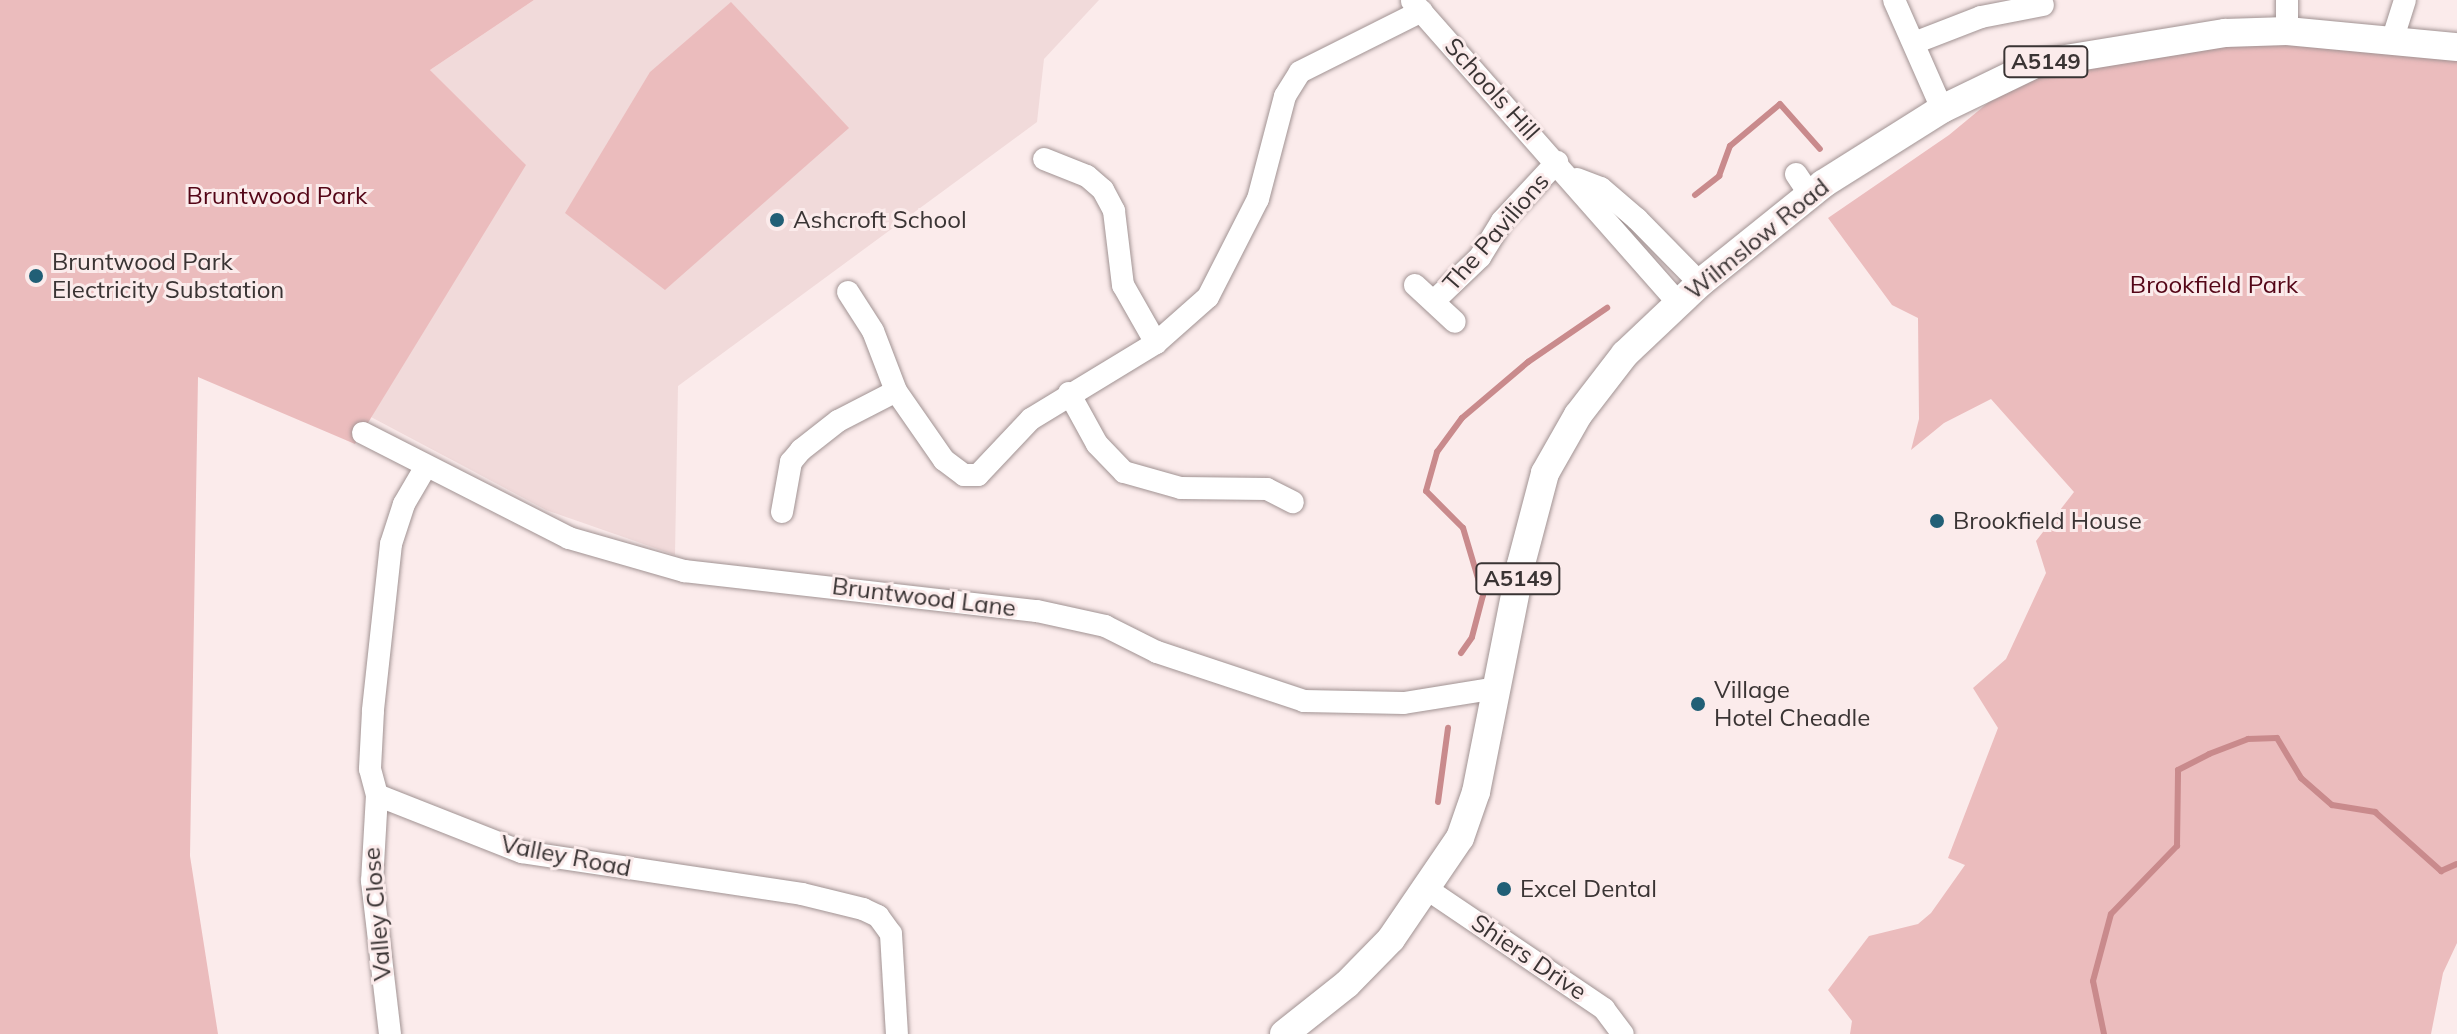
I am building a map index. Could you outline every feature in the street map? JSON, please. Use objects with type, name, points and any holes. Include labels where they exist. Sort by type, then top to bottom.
[{"type":"main road","name":"Wilmslow Road","points":[[1427,889],[1460,838],[1476,792],[1521,564],[1545,473],[1578,415],[1625,354],[1803,184],[1942,109],[2035,64],[2225,33],[2287,31],[2457,47]]},
{"type":"main road","name":"A5149","points":[[1284,1034],[1347,984],[1391,939],[1427,889]]},
{"type":"street","points":[[1894,0],[1942,109]]},
{"type":"street","points":[[2287,0],[2287,31]]},
{"type":"street","points":[[2392,41],[2405,0]]},
{"type":"street","points":[[1914,43],[1981,17],[2043,5]]},
{"type":"street","points":[[848,292],[873,331],[896,391],[944,460],[964,475],[978,475],[1020,429],[1069,393],[1156,343],[1208,297],[1230,262],[1258,199],[1285,96],[1300,72],[1417,6]]},
{"type":"street","name":"Schools Hill","points":[[1417,6],[1565,170],[1678,303]]},
{"type":"street","points":[[1044,159],[1087,176],[1103,190],[1114,211],[1123,285],[1156,343]]},
{"type":"street","name":"Schools Hill","points":[[1565,170],[1601,188],[1700,283]]},
{"type":"street","name":"The Pavilions","points":[[1434,301],[1480,257],[1502,221],[1565,170]]},
{"type":"street","name":"The Pavilions","points":[[1415,285],[1455,322]]},
{"type":"street","points":[[782,512],[786,477],[801,450],[838,421],[896,391]]},
{"type":"street","points":[[1069,393],[1097,444],[1124,472],[1181,488],[1267,489],[1293,502]]},
{"type":"street","name":"Bruntwood Lane","points":[[363,433],[425,468],[569,538],[658,565],[707,575],[1037,611],[1105,626],[1157,652],[1304,701],[1404,703],[1498,688]]},
{"type":"street","points":[[377,795],[370,769],[373,711],[391,544],[404,504],[425,468]]},
{"type":"street","name":"Valley Close","points":[[377,795],[372,881],[390,1034]]},
{"type":"street","name":"Valley Road","points":[[377,795],[384,802],[537,856],[802,894],[863,909],[878,916],[891,934],[897,1034]]},
{"type":"street","name":"Shiers Drive","points":[[1427,889],[1604,1009],[1623,1034]]},
{"type":"shaded area","points":[[534,0],[1099,0],[1044,59],[1037,122],[678,386],[675,555],[546,510],[371,417],[525,165],[430,70]]},
{"type":"green space","name":"Bruntwood Park","points":[[0,0],[534,0],[430,70],[526,165],[355,444],[198,377],[190,856],[218,1034],[0,1034]]},
{"type":"green space","points":[[731,2],[849,128],[665,290],[565,213],[650,72]]},
{"type":"green space","name":"Brookfield Park","points":[[2287,31],[2457,47],[2457,943],[2443,973],[2431,1034],[1850,1034],[1852,1021],[1828,990],[1869,936],[1918,924],[1931,913],[1965,865],[1948,858],[1998,728],[1973,688],[2006,659],[2046,573],[2036,541],[2074,492],[1991,399],[1944,423],[1911,450],[1919,419],[1918,318],[1892,305],[1828,218],[1949,135],[2035,64]]},
{"type":"waterway","points":[[1695,195],[1719,176],[1730,146],[1780,104],[1820,149]]},
{"type":"waterway","points":[[1461,653],[1472,637],[1483,595],[1463,528],[1426,491],[1437,452],[1462,418],[1528,362],[1607,308]]},
{"type":"waterway","points":[[1438,802],[1448,728]]},
{"type":"waterway","points":[[2104,1034],[2093,981],[2111,914],[2177,846],[2178,770],[2209,754],[2248,739],[2277,738],[2301,778],[2332,805],[2375,812],[2441,871],[2457,864]]},
{"type":"place","name":"Ashcroft School","points":[[777,220]]},
{"type":"place","name":"Bruntwood Park Electricity Substation","points":[[36,276]]},
{"type":"place","name":"Brookfield House","points":[[1937,521]]},
{"type":"place","name":"Village Hotel Cheadle","points":[[1698,704]]},
{"type":"place","name":"Excel Dental","points":[[1504,889]]}]
